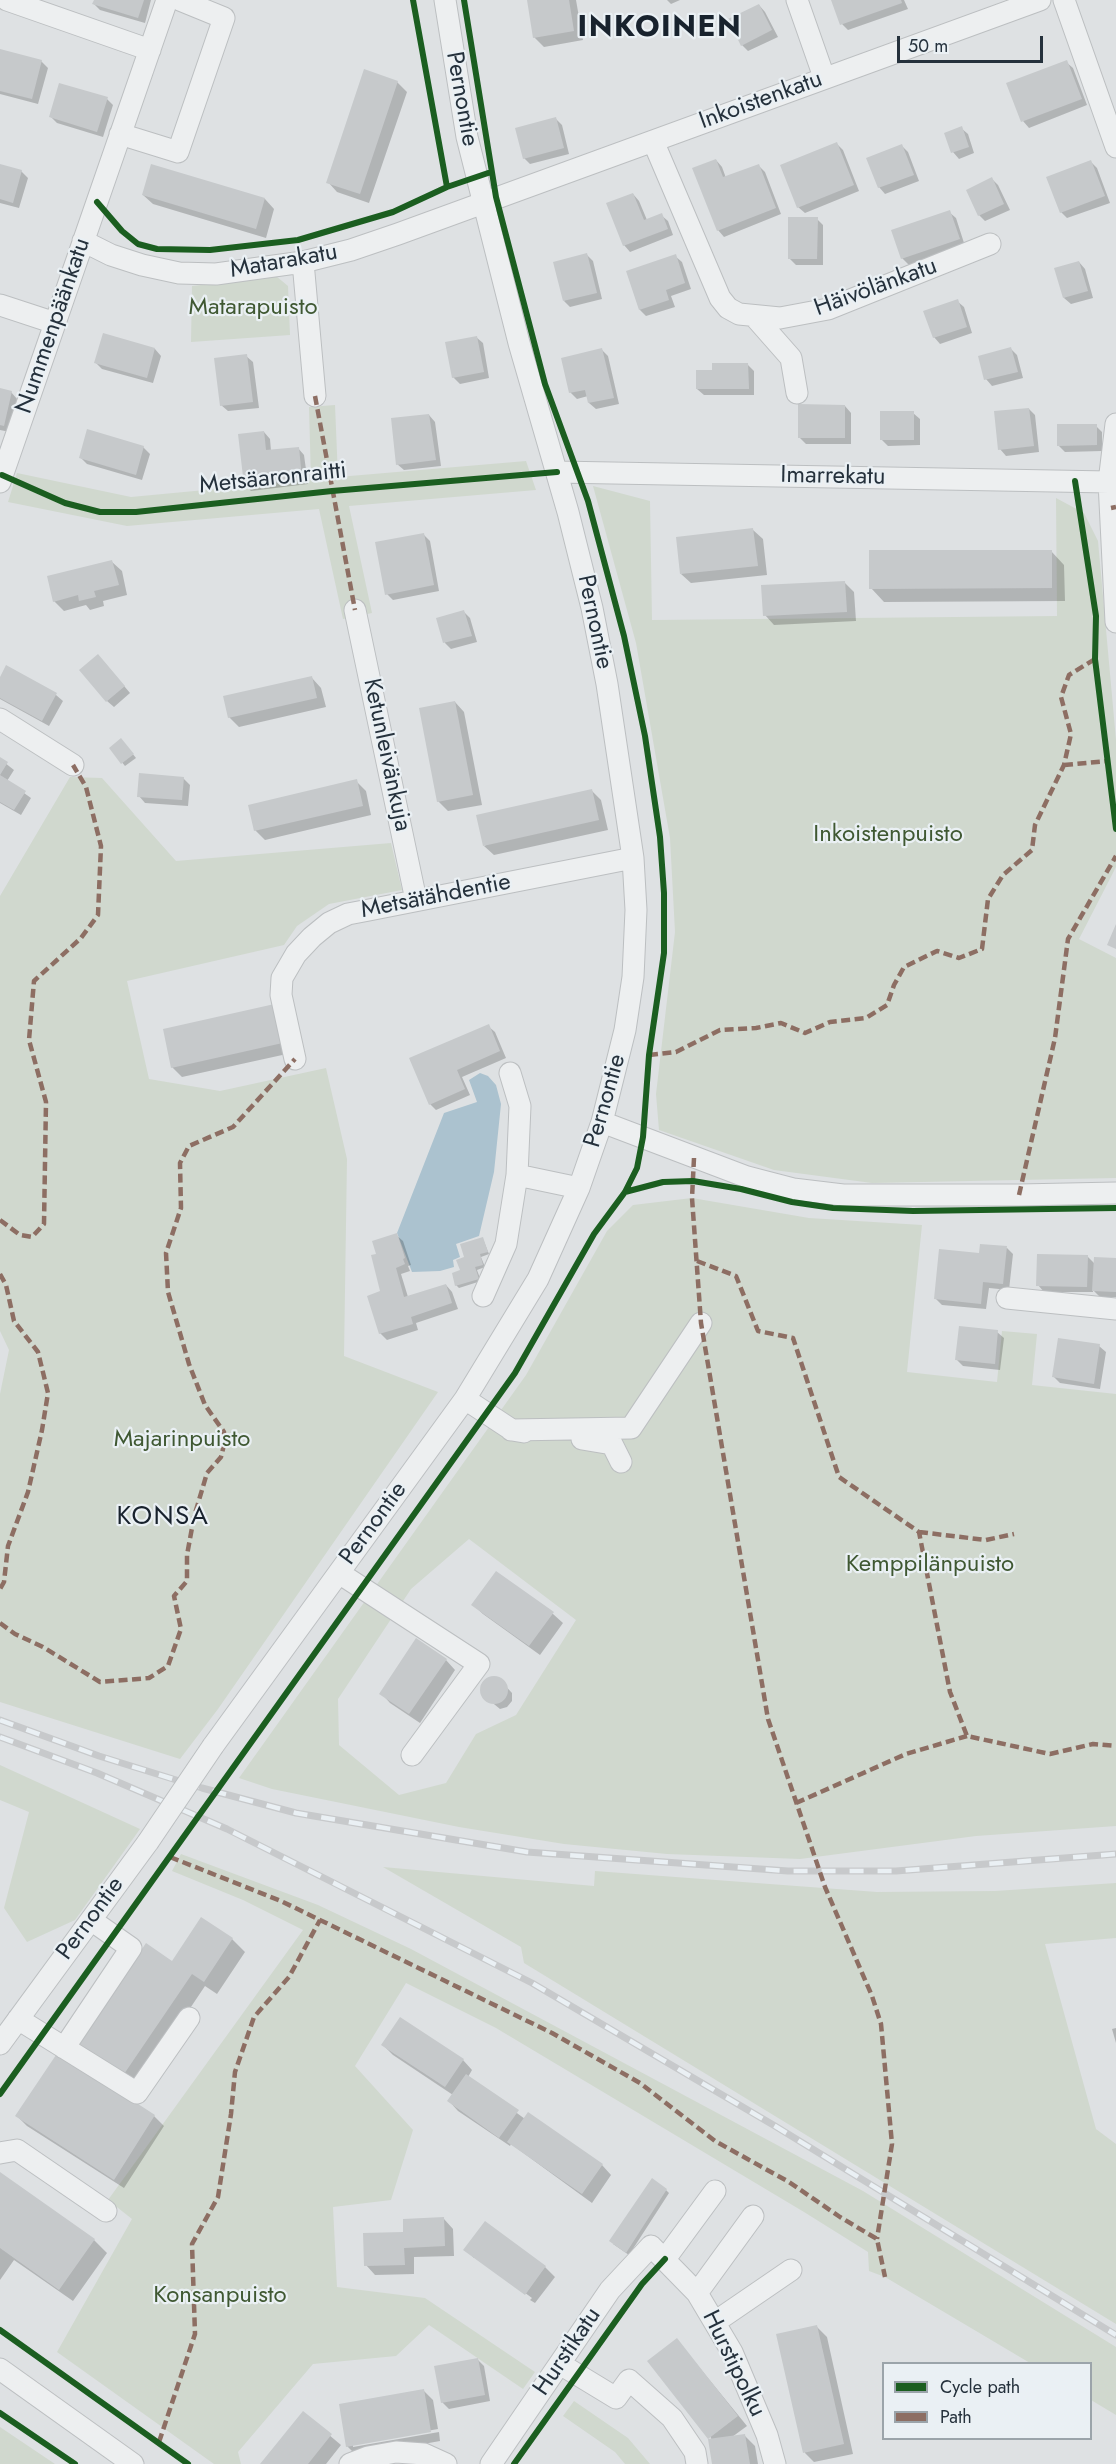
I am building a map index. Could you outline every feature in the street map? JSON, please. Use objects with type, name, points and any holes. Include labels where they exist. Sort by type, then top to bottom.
[{"type":"street","points":[[7,0],[150,50]]},
{"type":"street","name":"Nummenpäänkatu","points":[[1,477],[167,0]]},
{"type":"street","points":[[120,134],[178,152],[224,18],[180,0]]},
{"type":"street","name":"Pernontie","points":[[0,2044],[148,1842],[213,1746],[465,1399],[538,1279],[579,1188],[602,1122],[625,1030],[633,977],[636,910],[633,858],[605,673],[592,608],[557,472],[519,343],[482,203],[458,94],[445,0]]},
{"type":"street","points":[[797,0],[824,77]]},
{"type":"street","name":"Inkoistenkatu","points":[[482,203],[1040,0]]},
{"type":"street","points":[[1064,0],[1116,147]]},
{"type":"street","name":"Häivölänkatu","points":[[653,141],[720,298],[728,308],[739,314],[780,318],[828,309],[990,244]]},
{"type":"street","name":"Matarakatu","points":[[83,241],[111,255],[142,265],[179,273],[216,274],[303,262],[351,250],[482,203]]},
{"type":"street","points":[[303,262],[315,396]]},
{"type":"street","points":[[0,305],[55,323]]},
{"type":"street","points":[[754,316],[791,358],[797,393]]},
{"type":"street","points":[[1116,424],[1109,482],[1116,622]]},
{"type":"street","name":"Imarrekatu","points":[[557,472],[1109,482]]},
{"type":"street","name":"Ketunleivänkuja","points":[[355,610],[416,900]]},
{"type":"street","points":[[0,719],[74,765]]},
{"type":"street","name":"Metsätähdentie","points":[[295,1059],[281,995],[282,978],[296,954],[329,923],[348,914],[633,858]]},
{"type":"street","points":[[483,1296],[506,1244],[517,1174],[520,1106],[510,1072]]},
{"type":"street","points":[[602,1122],[747,1177],[793,1189],[853,1195],[1116,1192]]},
{"type":"street","points":[[517,1174],[579,1188]]},
{"type":"street","points":[[1007,1298],[1116,1309]]},
{"type":"street","points":[[511,1430],[631,1428],[701,1323]]},
{"type":"street","points":[[465,1399],[511,1430],[612,1444],[621,1462]]},
{"type":"street","points":[[339,1573],[479,1664],[412,1755]]},
{"type":"street","points":[[64,2048],[131,1948],[91,1920]]},
{"type":"street","points":[[18,2019],[136,2093],[189,2018]]},
{"type":"street","points":[[0,2153],[16,2150],[106,2211]]},
{"type":"street","name":"Hurstikatu","points":[[491,2464],[610,2290],[658,2252],[715,2191]]},
{"type":"street","points":[[697,2293],[753,2216]]},
{"type":"street","name":"Hurstipolku","points":[[658,2252],[697,2293],[732,2352],[750,2392],[775,2464]]},
{"type":"street","points":[[715,2322],[791,2270]]},
{"type":"street","points":[[560,2364],[616,2398],[629,2380],[672,2418],[695,2452],[697,2464]]},
{"type":"street","points":[[0,2369],[133,2464]]},
{"type":"street","points":[[350,2464],[368,2457],[396,2452],[424,2454],[446,2464]]},
{"type":"green space","name":"Matarapuisto","points":[[276,276],[288,286],[290,335],[191,342],[192,286]]},
{"type":"green space","points":[[335,405],[338,477],[526,461],[536,490],[349,506],[372,613],[343,619],[319,509],[127,526],[8,502],[17,473],[131,497],[311,480],[309,407]]},
{"type":"green space","name":"Inkoistenpuisto","points":[[593,486],[650,501],[652,620],[1057,616],[1056,498],[1084,513],[1098,541],[1116,740],[1116,867],[1079,939],[1116,958],[1116,1178],[872,1183],[774,1170],[659,1130],[656,1094],[675,932],[670,838],[636,643]]},
{"type":"green space","name":"Majarinpuisto","points":[[70,777],[102,778],[176,861],[391,843],[402,890],[329,904],[297,926],[284,945],[127,981],[149,1079],[220,1091],[326,1068],[347,1159],[344,1356],[438,1392],[218,1709],[180,1759],[0,1702],[0,1394],[9,1350],[0,1331],[0,896]]},
{"type":"green space","name":"Kemppilänpuisto","points":[[692,1198],[809,1218],[922,1225],[907,1372],[997,1382],[1002,1331],[1037,1334],[1032,1385],[1116,1394],[1116,1826],[976,1836],[800,1859],[667,1854],[564,1844],[459,1827],[272,1789],[239,1778],[526,1375],[607,1231],[633,1205]],"holes":[[[469,1539],[576,1620],[516,1715],[476,1734],[446,1783],[399,1795],[339,1745],[338,1699],[411,1589]]]},
{"type":"green space","points":[[0,1765],[140,1829],[75,1920],[27,1942],[4,1908],[29,1812],[0,1800]]},
{"type":"green space","name":"Konsanpuisto","points":[[181,1854],[318,1905],[411,1949],[863,2191],[1116,2347],[1116,2415],[1092,2401],[1092,2362],[1028,2362],[885,2277],[869,2271],[868,2252],[804,2212],[496,2028],[406,1983],[355,2066],[413,2130],[391,2200],[333,2207],[337,2287],[425,2298],[535,2372],[523,2389],[429,2325],[396,2356],[313,2364],[238,2452],[241,2464],[214,2464],[57,2352],[132,2219],[108,2200],[303,1930],[243,1900],[172,1871]]},
{"type":"green space","points":[[383,1867],[594,1886],[595,1871],[877,1892],[995,1891],[1116,1883],[1116,1938],[1045,1944],[1096,2129],[1116,2144],[1116,2324],[524,1963],[521,1947]]},
{"type":"green space","points":[[574,2401],[628,2438],[650,2464],[625,2464],[615,2452],[563,2416]]},
{"type":"green space","points":[[0,2427],[55,2464],[0,2464]]},
{"type":"water","points":[[480,1073],[488,1076],[496,1085],[501,1104],[494,1172],[479,1236],[456,1244],[460,1257],[453,1260],[454,1267],[440,1271],[412,1272],[397,1233],[444,1113],[477,1102],[469,1080]]},
{"type":"building","points":[[94,0],[144,0],[138,18],[92,4]]},
{"type":"building","points":[[527,0],[569,0],[574,31],[533,38]]},
{"type":"building","points":[[831,0],[901,0],[902,3],[840,25]]},
{"type":"building","points":[[759,4],[772,30],[741,46],[728,19]]},
{"type":"building","points":[[0,49],[42,60],[32,99],[0,91]]},
{"type":"building","points":[[1067,60],[1082,99],[1021,122],[1006,83]]},
{"type":"building","points":[[364,69],[398,81],[360,194],[326,183]]},
{"type":"building","points":[[59,83],[108,97],[97,132],[49,117]]},
{"type":"building","points":[[556,117],[564,148],[523,159],[515,128]]},
{"type":"building","points":[[962,126],[969,147],[951,153],[944,133]]},
{"type":"building","points":[[837,142],[854,185],[797,208],[780,165]]},
{"type":"building","points":[[902,144],[914,175],[878,188],[866,158]]},
{"type":"building","points":[[716,159],[723,177],[759,164],[776,208],[717,231],[692,168]]},
{"type":"building","points":[[1091,160],[1105,196],[1060,213],[1046,177]]},
{"type":"building","points":[[0,164],[22,170],[13,203],[0,199]]},
{"type":"building","points":[[151,164],[265,198],[256,229],[142,195]]},
{"type":"building","points":[[992,177],[1004,204],[978,216],[966,190]]},
{"type":"building","points":[[633,193],[644,220],[662,213],[668,229],[623,246],[606,203]]},
{"type":"building","points":[[950,210],[960,239],[901,259],[891,230]]},
{"type":"building","points":[[788,217],[818,217],[817,259],[788,259]]},
{"type":"building","points":[[587,253],[597,293],[563,301],[553,262]]},
{"type":"building","points":[[676,254],[685,283],[666,290],[669,300],[639,310],[626,271]]},
{"type":"building","points":[[1079,261],[1088,291],[1063,298],[1054,268]]},
{"type":"building","points":[[958,299],[967,327],[933,338],[923,311]]},
{"type":"building","points":[[103,333],[155,348],[147,378],[94,363]]},
{"type":"building","points":[[477,336],[484,372],[452,378],[445,342]]},
{"type":"building","points":[[1011,347],[1018,372],[984,380],[978,356]]},
{"type":"building","points":[[602,348],[614,398],[588,403],[585,390],[569,393],[561,358]]},
{"type":"building","points":[[247,354],[253,402],[220,406],[214,358]]},
{"type":"building","points":[[712,363],[748,363],[749,389],[696,389],[696,370],[712,370]]},
{"type":"building","points":[[0,388],[12,391],[4,426],[0,425]]},
{"type":"building","points":[[798,404],[845,405],[845,438],[798,438]]},
{"type":"building","points":[[1029,408],[1034,446],[998,450],[994,411]]},
{"type":"building","points":[[880,411],[914,411],[914,440],[880,440]]},
{"type":"building","points":[[429,414],[436,460],[396,465],[391,418]]},
{"type":"building","points":[[1057,424],[1097,424],[1097,445],[1057,446]]},
{"type":"building","points":[[87,429],[144,446],[136,475],[79,458]]},
{"type":"building","points":[[264,431],[266,450],[299,447],[302,479],[244,485],[238,434]]},
{"type":"building","points":[[753,528],[758,566],[680,574],[676,537]]},
{"type":"building","points":[[424,533],[434,585],[385,595],[375,542]]},
{"type":"building","points":[[869,550],[1052,550],[1052,588],[869,589]]},
{"type":"building","points":[[112,560],[119,585],[94,591],[96,597],[79,601],[78,595],[53,602],[47,576]]},
{"type":"building","points":[[845,581],[847,612],[763,616],[761,585]]},
{"type":"building","points":[[464,610],[472,636],[443,643],[436,618]]},
{"type":"building","points":[[98,654],[125,686],[106,702],[79,670]]},
{"type":"building","points":[[6,665],[57,693],[42,721],[0,698],[0,677]]},
{"type":"building","points":[[312,676],[317,698],[228,718],[223,696]]},
{"type":"building","points":[[455,701],[473,795],[437,802],[419,708]]},
{"type":"building","points":[[121,738],[134,754],[121,764],[109,748]]},
{"type":"building","points":[[0,757],[8,762],[0,775]]},
{"type":"building","points":[[139,773],[184,777],[182,800],[137,797]]},
{"type":"building","points":[[0,775],[26,791],[14,810],[0,802]]},
{"type":"building","points":[[357,779],[363,806],[254,831],[248,805]]},
{"type":"building","points":[[592,789],[599,820],[483,846],[476,815]]},
{"type":"building","points":[[1116,924],[1116,949],[1107,945]]},
{"type":"building","points":[[279,1003],[287,1042],[171,1068],[163,1029]]},
{"type":"building","points":[[489,1024],[500,1051],[457,1070],[465,1089],[429,1105],[409,1058]]},
{"type":"building","points":[[397,1233],[405,1258],[403,1259],[405,1264],[396,1268],[404,1297],[446,1284],[452,1303],[411,1317],[413,1324],[379,1334],[367,1296],[380,1291],[371,1255],[376,1254],[372,1241]]},
{"type":"building","points":[[483,1237],[488,1252],[480,1254],[483,1265],[475,1267],[479,1279],[455,1286],[452,1273],[460,1270],[456,1260],[464,1257],[460,1244]]},
{"type":"building","points":[[980,1244],[1007,1246],[1003,1284],[983,1282],[981,1304],[934,1299],[939,1249],[979,1253]]},
{"type":"building","points":[[1037,1254],[1088,1255],[1087,1287],[1036,1286]]},
{"type":"building","points":[[1094,1257],[1116,1258],[1116,1292],[1092,1291]]},
{"type":"building","points":[[959,1326],[998,1330],[995,1364],[955,1360]]},
{"type":"building","points":[[1058,1338],[1100,1344],[1094,1384],[1052,1377]]},
{"type":"building","points":[[496,1571],[554,1612],[529,1646],[471,1605]]},
{"type":"building","points":[[416,1638],[447,1659],[409,1714],[379,1694]]},
{"type":"building","points":[[494,1676],[504,1680],[508,1690],[504,1700],[494,1704],[484,1700],[480,1690],[484,1680]]},
{"type":"building","points":[[201,1917],[233,1938],[204,1982],[192,1974],[122,2077],[76,2047],[146,1943],[172,1961]]},
{"type":"building","points":[[400,2017],[464,2059],[445,2087],[381,2045]]},
{"type":"building","points":[[58,2052],[155,2115],[114,2180],[15,2116]]},
{"type":"building","points":[[466,2074],[519,2110],[499,2138],[447,2101]]},
{"type":"building","points":[[528,2112],[603,2164],[582,2194],[507,2142]]},
{"type":"building","points":[[0,2172],[95,2239],[59,2290],[0,2248]]},
{"type":"building","points":[[652,2178],[667,2189],[626,2253],[609,2241]]},
{"type":"building","points":[[444,2217],[445,2246],[404,2248],[405,2265],[364,2266],[363,2233],[403,2232],[403,2219]]},
{"type":"building","points":[[485,2221],[546,2266],[525,2295],[463,2250]]},
{"type":"building","points":[[817,2325],[844,2444],[803,2453],[776,2334]]},
{"type":"building","points":[[677,2338],[738,2416],[708,2439],[647,2361]]},
{"type":"building","points":[[478,2358],[485,2395],[441,2403],[434,2366]]},
{"type":"building","points":[[424,2389],[431,2432],[346,2447],[339,2404]]},
{"type":"building","points":[[303,2411],[332,2434],[308,2464],[260,2464]]},
{"type":"building","points":[[745,2434],[750,2464],[712,2464],[708,2439]]},
{"type":"railway","points":[[0,1720],[99,1756],[202,1788],[296,1813],[527,1852],[788,1871],[896,1871],[1116,1854]]},
{"type":"railway","points":[[0,1737],[97,1773],[227,1829],[532,1983],[775,2126],[1116,2335]]},
{"type":"marked path","points":[[315,396],[355,610]]},
{"type":"marked path","points":[[1111,508],[1116,507]]},
{"type":"marked path","points":[[649,1055],[676,1052],[720,1030],[756,1028],[781,1023],[805,1033],[830,1022],[866,1018],[887,1005],[904,967],[937,951],[959,958],[982,949],[988,899],[1003,875],[1032,850],[1035,825],[1064,765],[1071,734],[1061,697],[1069,675],[1095,659]]},
{"type":"marked path","points":[[1064,765],[1108,761]]},
{"type":"marked path","points":[[0,1220],[20,1235],[32,1237],[44,1224],[46,1102],[29,1040],[34,981],[81,938],[98,915],[101,846],[86,787],[73,765]]},
{"type":"marked path","points":[[1019,1195],[1055,1038],[1068,939],[1116,856]]},
{"type":"marked path","points":[[0,1623],[15,1634],[43,1647],[100,1682],[149,1678],[168,1666],[181,1629],[174,1596],[187,1581],[187,1555],[194,1517],[207,1473],[221,1457],[225,1441],[224,1432],[205,1405],[189,1364],[168,1292],[166,1253],[181,1208],[180,1163],[189,1146],[233,1127],[295,1059]]},
{"type":"marked path","points":[[694,1158],[692,1198],[701,1323],[768,1719],[825,1887],[872,1996],[881,2024],[892,2144],[877,2239]]},
{"type":"marked path","points":[[697,1261],[736,1276],[758,1331],[793,1338],[839,1477],[919,1532],[950,1692],[967,1736],[1050,1754],[1093,1744],[1116,1746]]},
{"type":"marked path","points":[[0,1274],[6,1285],[14,1321],[38,1352],[48,1393],[28,1492],[8,1546],[4,1582],[0,1589]]},
{"type":"marked path","points":[[919,1532],[986,1540],[1014,1534]]},
{"type":"marked path","points":[[796,1803],[906,1754],[967,1736]]},
{"type":"marked path","points":[[170,1857],[281,1901],[552,2033],[640,2083],[715,2141],[789,2182],[877,2239],[885,2277]]},
{"type":"marked path","points":[[159,2442],[195,2334],[192,2244],[218,2197],[235,2072],[254,2017],[289,1977],[320,1920]]},
{"type":"cycle path","points":[[413,0],[447,187]]},
{"type":"cycle path","points":[[0,2094],[515,1373],[594,1234],[625,1192],[637,1168],[643,1137],[649,1055],[664,953],[664,893],[660,837],[645,736],[624,636],[588,501],[545,384],[496,197],[464,0]]},
{"type":"cycle path","points":[[97,202],[122,231],[138,244],[157,249],[210,250],[298,240],[393,212],[447,187],[491,172]]},
{"type":"cycle path","name":"Metsäaronraitti","points":[[2,475],[65,503],[100,512],[136,512],[332,491],[557,472]]},
{"type":"cycle path","points":[[1075,481],[1096,616],[1095,659],[1116,829]]},
{"type":"cycle path","points":[[625,1192],[663,1182],[693,1181],[741,1189],[792,1202],[833,1208],[913,1211],[1116,1208]]},
{"type":"cycle path","points":[[514,2464],[642,2284],[665,2259]]},
{"type":"cycle path","points":[[0,2330],[188,2464]]},
{"type":"cycle path","points":[[0,2413],[75,2464]]},
{"type":"district","name":"INKOINEN","points":[[660,29]]},
{"type":"district","name":"KONSA","points":[[163,1518]]}]
